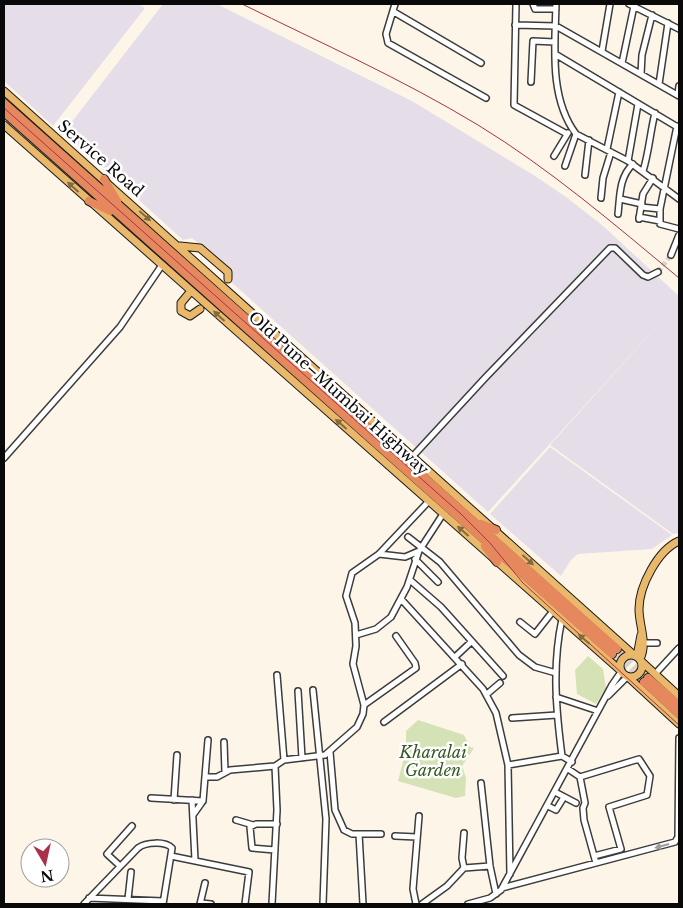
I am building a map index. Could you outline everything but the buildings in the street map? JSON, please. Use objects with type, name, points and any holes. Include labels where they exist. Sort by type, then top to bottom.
[{"type":"highway","points":[[4,103],[121,212]]},
{"type":"highway","points":[[4,112],[186,270]]},
{"type":"highway","points":[[104,180],[121,212]]},
{"type":"highway","points":[[89,201],[121,212]]},
{"type":"highway","name":"Old Pune–Mumbai Highway","points":[[186,270],[472,520],[614,652],[477,534],[186,270]]},
{"type":"highway","points":[[472,520],[496,530]]},
{"type":"highway","points":[[477,534],[497,562]]},
{"type":"highway","points":[[649,678],[679,705]]},
{"type":"highway","points":[[649,678],[679,714]]},
{"type":"main road","name":"Service Road","points":[[4,91],[180,246],[638,658]]},
{"type":"main road","points":[[4,125],[679,724]]},
{"type":"main road","points":[[180,246],[200,248],[228,272],[228,279]]},
{"type":"main road","points":[[191,291],[180,303],[182,311],[190,316],[200,309]]},
{"type":"main road","points":[[638,658],[644,643],[639,608],[651,570],[663,551],[679,541]]},
{"type":"main road","points":[[642,632],[638,658],[642,668],[640,674],[634,677],[624,674],[620,665],[622,659],[628,655],[638,658],[649,678],[679,696]]},
{"type":"street","points":[[396,4],[386,38],[390,45],[486,98]]},
{"type":"street","points":[[516,4],[514,105],[567,134]]},
{"type":"street","points":[[533,4],[534,9],[556,7],[555,54],[557,88],[571,128],[576,134],[630,162],[679,199]]},
{"type":"street","points":[[602,51],[610,4]]},
{"type":"street","points":[[622,63],[631,5],[679,29]]},
{"type":"street","points":[[394,12],[481,63]]},
{"type":"street","points":[[641,74],[642,55],[652,15]]},
{"type":"street","points":[[659,84],[668,23]]},
{"type":"street","points":[[515,25],[556,26],[678,95],[679,86]]},
{"type":"street","points":[[531,82],[533,41],[555,42]]},
{"type":"street","points":[[555,54],[678,127],[663,186],[660,224],[679,229]]},
{"type":"street","points":[[601,198],[619,92]]},
{"type":"street","points":[[618,214],[625,174],[630,162],[638,104]]},
{"type":"street","points":[[643,171],[649,152],[650,134],[655,114]]},
{"type":"street","points":[[554,156],[571,128]]},
{"type":"street","points":[[565,166],[576,134]]},
{"type":"street","points":[[585,175],[589,140]]},
{"type":"street","points":[[653,178],[643,194],[639,218],[660,221]]},
{"type":"street","points":[[620,199],[641,206],[660,209]]},
{"type":"street","points":[[679,235],[672,252],[679,254]]},
{"type":"street","points":[[413,456],[610,248],[615,248],[643,275],[648,277],[658,272]]},
{"type":"street","points":[[4,458],[120,327],[162,265]]},
{"type":"street","points":[[205,777],[217,777],[230,770],[275,766],[284,760],[320,756],[330,752],[357,727],[363,714],[364,705],[353,664],[356,635],[355,623],[346,596],[352,573],[379,554],[429,501]]},
{"type":"street","points":[[356,635],[370,632],[391,617],[410,580],[415,559],[420,549],[443,514]]},
{"type":"street","points":[[408,537],[420,549],[440,562],[520,655],[535,667],[556,673]]},
{"type":"street","points":[[379,554],[405,557],[420,549]]},
{"type":"street","points":[[415,559],[438,582]]},
{"type":"street","points":[[410,580],[441,607],[503,676]]},
{"type":"street","points":[[401,599],[462,664],[487,694],[496,713],[508,765],[510,874]]},
{"type":"street","points":[[520,622],[535,634],[553,611]]},
{"type":"street","points":[[562,619],[556,648],[556,697],[562,756]]},
{"type":"street","points":[[364,705],[416,668],[415,663],[396,636]]},
{"type":"street","points":[[455,657],[471,642]]},
{"type":"street","points":[[644,643],[657,643]]},
{"type":"street","points":[[649,678],[679,648]]},
{"type":"street","points":[[384,722],[462,664]]},
{"type":"street","points":[[468,904],[496,894],[502,888],[556,792],[612,685],[624,674]]},
{"type":"street","points":[[277,675],[284,760]]},
{"type":"street","points":[[487,694],[500,683]]},
{"type":"street","points":[[298,690],[302,758]]},
{"type":"street","points":[[313,690],[326,820],[323,904]]},
{"type":"street","points":[[556,697],[598,711]]},
{"type":"street","points":[[512,718],[557,715]]},
{"type":"street","points":[[502,888],[671,844],[677,840],[679,738]]},
{"type":"street","points":[[193,814],[203,801],[208,740]]},
{"type":"street","points":[[224,742],[224,772]]},
{"type":"street","points":[[330,752],[336,814],[346,832],[381,834]]},
{"type":"street","points":[[174,800],[177,755]]},
{"type":"street","points":[[508,765],[562,756],[572,762]]},
{"type":"street","points":[[580,777],[634,759],[644,763],[650,776],[648,795],[609,807],[621,850],[594,856]]},
{"type":"street","points":[[272,904],[277,824],[275,766]]},
{"type":"street","points":[[568,769],[580,777],[585,803],[582,808],[584,820],[596,863]]},
{"type":"street","points":[[481,783],[490,866],[496,894]]},
{"type":"street","points":[[556,792],[576,803]]},
{"type":"street","points":[[548,806],[556,810],[564,797]]},
{"type":"street","points":[[151,798],[203,801]]},
{"type":"street","points":[[192,800],[195,860]]},
{"type":"street","points":[[416,904],[413,889],[419,816]]},
{"type":"street","points":[[236,820],[253,825],[277,824]]},
{"type":"street","points":[[253,825],[250,827],[252,848],[275,850]]},
{"type":"street","points":[[120,866],[107,854],[132,826]]},
{"type":"street","points":[[464,833],[462,858],[464,868]]},
{"type":"street","points":[[359,834],[363,904]]},
{"type":"street","points":[[395,836],[417,837]]},
{"type":"street","points":[[84,904],[89,898],[138,848],[146,844],[170,845],[171,856],[163,903],[89,898]]},
{"type":"street","points":[[171,856],[249,872],[245,904]]},
{"type":"street","points":[[422,904],[447,886],[464,868],[490,866]]},
{"type":"street","points":[[128,900],[132,872]]},
{"type":"street","points":[[205,883],[201,904],[211,904]]},
{"type":"shaded area","points":[[4,4],[138,4],[145,8],[53,126],[4,81]]},
{"type":"shaded area","points":[[163,4],[217,4],[412,101],[566,197],[602,225],[679,296],[679,533],[673,534],[550,445],[667,315],[488,512],[230,281],[232,277],[231,272],[192,238],[183,240],[64,132]]},
{"type":"shaded area","points":[[550,447],[672,535],[652,549],[578,554],[571,560],[561,576],[490,514]]},
{"type":"green space","points":[[588,656],[603,669],[606,688],[596,704],[577,694],[575,670]]},
{"type":"green space","name":"Kharalai Garden","points":[[418,720],[464,735],[470,747],[474,748],[462,766],[466,778],[465,796],[456,798],[398,781],[406,750],[406,731]]},
{"type":"tunnel","points":[[658,272],[671,255]]},
{"type":"tunnel","points":[[617,649],[648,678]]},
{"type":"tunnel","points":[[612,654],[644,682]]},
{"type":"railway","points":[[242,4],[391,77],[478,125],[531,160],[606,217],[679,278]]},
{"type":"railway","points":[[4,108],[461,514],[490,543],[523,583],[679,725]]}]
